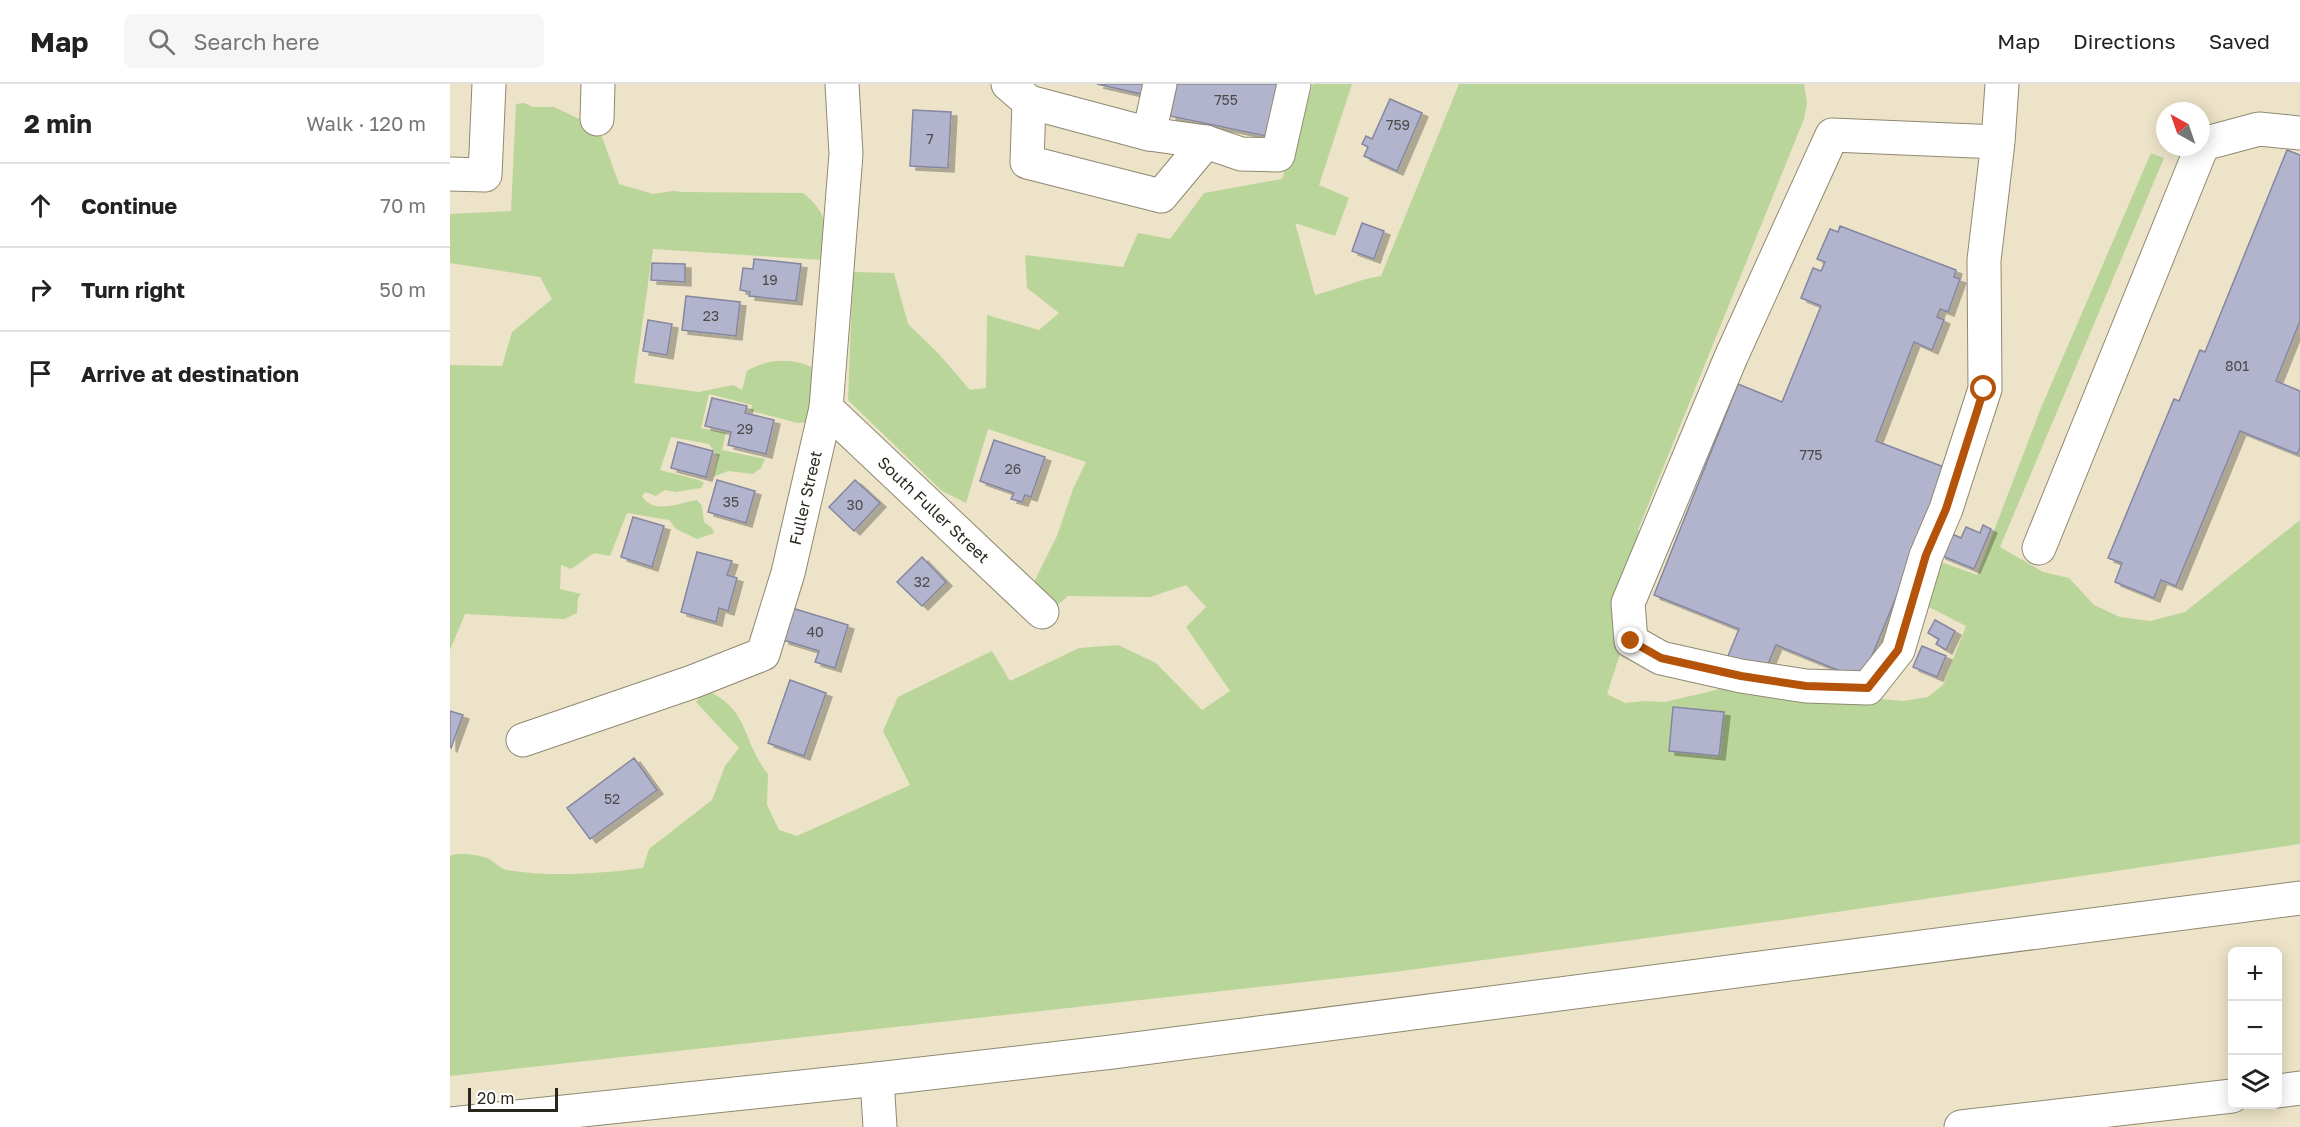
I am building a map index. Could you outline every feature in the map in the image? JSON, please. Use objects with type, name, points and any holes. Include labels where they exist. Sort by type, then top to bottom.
[{"type":"main road","points":[[450,174],[485,175],[489,84]]},
{"type":"main road","points":[[597,119],[598,84]]},
{"type":"main road","name":"Fuller Street","points":[[523,740],[692,682],[762,654],[788,573],[826,408],[846,154],[842,84]]},
{"type":"main road","points":[[1149,134],[1160,84]]},
{"type":"main road","points":[[1206,142],[1161,196],[1027,162],[1018,93],[1149,134],[1206,142],[1241,154],[1278,155],[1294,84]]},
{"type":"main road","points":[[1998,142],[1832,135],[1731,357],[1628,603],[1631,641],[1661,658],[1741,676],[1806,686],[1868,688],[1898,650],[1926,555],[1946,509],[1984,389],[1984,260],[1998,142],[2002,84]]},
{"type":"main road","points":[[2039,548],[2203,144],[2259,129],[2300,133]]},
{"type":"main road","name":"South Fuller Street","points":[[826,408],[1042,612]]},
{"type":"main road","points":[[450,1124],[877,1079],[1247,1035],[2300,898]]},
{"type":"main road","points":[[877,1079],[880,1127]]},
{"type":"main road","points":[[2282,1090],[2300,1088]]},
{"type":"main road","points":[[1961,1127],[2228,1096]]},
{"type":"green space","points":[[1313,84],[1352,84],[1319,185],[1349,198],[1335,236],[1295,223],[1315,295],[1381,276],[1459,84],[1804,84],[1807,103],[1804,119],[1638,530],[1646,538],[1622,648],[1607,694],[1625,703],[1665,702],[1733,686],[1903,701],[1928,697],[1943,685],[1966,626],[1923,604],[1941,562],[1977,575],[2041,408],[2151,153],[2164,158],[2000,547],[2043,572],[2069,578],[2094,605],[2120,617],[2150,621],[2185,612],[2300,520],[2300,844],[1774,921],[1394,972],[450,1076],[450,856],[463,854],[479,856],[507,870],[541,873],[592,873],[643,868],[649,849],[712,800],[725,766],[739,748],[696,702],[706,690],[720,698],[738,716],[768,774],[767,805],[779,830],[797,836],[910,785],[883,731],[898,697],[992,651],[1010,681],[1079,648],[1118,645],[1156,663],[1202,710],[1230,691],[1186,627],[1206,607],[1186,585],[1150,597],[1068,596],[1037,623],[1022,606],[1057,536],[1073,489],[1086,462],[988,429],[966,503],[942,491],[848,400],[853,272],[894,273],[908,324],[938,353],[970,390],[986,388],[987,315],[1039,330],[1059,313],[1027,288],[1025,255],[1123,267],[1138,233],[1170,239],[1204,193],[1282,179]]},
{"type":"green space","points":[[524,103],[533,107],[554,107],[600,131],[619,184],[653,194],[673,191],[803,193],[818,208],[822,216],[825,240],[822,260],[653,249],[634,383],[699,392],[733,385],[742,390],[747,371],[764,364],[792,361],[818,371],[810,422],[798,423],[751,411],[752,405],[709,394],[701,428],[726,433],[722,450],[765,459],[761,468],[753,474],[728,471],[713,477],[718,457],[709,444],[671,437],[660,470],[704,483],[701,488],[676,492],[665,490],[656,496],[645,492],[642,496],[647,502],[659,506],[697,500],[702,506],[704,522],[712,528],[714,533],[697,539],[676,529],[669,520],[627,513],[610,556],[594,553],[571,569],[561,565],[560,589],[581,594],[578,598],[577,613],[564,619],[465,614],[450,650],[450,365],[502,366],[512,332],[552,299],[540,277],[450,263],[450,214],[511,211],[516,104]]},
{"type":"building","points":[[1097,84],[1153,84],[1150,96]]},
{"type":"building","points":[[1177,84],[1284,84],[1266,136],[1170,116]]},
{"type":"building","points":[[1390,99],[1422,113],[1397,171],[1364,156],[1368,147],[1362,144],[1366,136],[1372,139]]},
{"type":"building","points":[[913,110],[951,112],[948,168],[910,166]]},
{"type":"building","points":[[2287,150],[2300,155],[2300,321],[2276,381],[2300,391],[2300,448],[2297,454],[2240,431],[2176,586],[2161,580],[2154,598],[2115,582],[2122,563],[2108,558],[2174,399],[2179,401],[2200,350],[2205,352]]},
{"type":"building","points":[[1362,223],[1384,231],[1374,259],[1352,251]]},
{"type":"building","points":[[1840,226],[1956,270],[1954,277],[1960,279],[1948,312],[1940,309],[1937,317],[1944,320],[1932,350],[1914,342],[1876,441],[1949,469],[1862,680],[1776,645],[1763,676],[1726,661],[1739,629],[1654,595],[1738,384],[1782,402],[1821,306],[1801,298],[1813,268],[1821,271],[1825,262],[1817,259],[1830,229],[1838,232]]},
{"type":"building","points":[[754,259],[801,264],[796,301],[749,296],[750,292],[740,290],[743,268],[753,269]]},
{"type":"building","points":[[652,263],[685,264],[685,282],[651,280]]},
{"type":"building","points":[[686,296],[740,302],[736,336],[682,330]]},
{"type":"building","points":[[648,320],[672,324],[667,355],[643,351]]},
{"type":"building","points":[[712,398],[747,406],[745,413],[774,420],[766,454],[728,445],[731,432],[705,426]]},
{"type":"building","points":[[994,440],[1045,457],[1031,497],[1025,495],[1022,502],[1011,499],[1014,493],[980,481]]},
{"type":"building","points":[[678,442],[713,451],[706,477],[671,468]]},
{"type":"building","points":[[717,480],[755,491],[746,523],[708,512]]},
{"type":"building","points":[[855,480],[880,503],[854,531],[829,507]]},
{"type":"building","points":[[633,517],[664,526],[652,567],[621,557]]},
{"type":"building","points":[[1983,525],[1991,529],[1974,569],[1940,555],[1950,533],[1961,538],[1966,527],[1980,533]]},
{"type":"building","points":[[697,552],[732,561],[727,575],[737,578],[728,611],[719,608],[716,622],[681,612]]},
{"type":"building","points":[[922,557],[946,582],[922,606],[897,582]]},
{"type":"building","points":[[792,608],[848,625],[835,668],[815,662],[819,651],[783,640]]},
{"type":"building","points":[[1935,620],[1955,631],[1946,650],[1936,644],[1939,639],[1928,633]]},
{"type":"building","points":[[1922,646],[1946,656],[1937,677],[1913,667]]},
{"type":"building","points":[[790,680],[826,693],[804,756],[768,743]]},
{"type":"building","points":[[1673,707],[1724,712],[1719,756],[1669,751]]},
{"type":"building","points":[[450,711],[463,715],[451,748],[450,747]]},
{"type":"building","points":[[634,758],[657,790],[590,839],[567,808]]},
{"type":"route","points":[[1631,641],[1661,658],[1741,676],[1806,686],[1868,688],[1898,650],[1926,555],[1946,509],[1984,389]]}]
